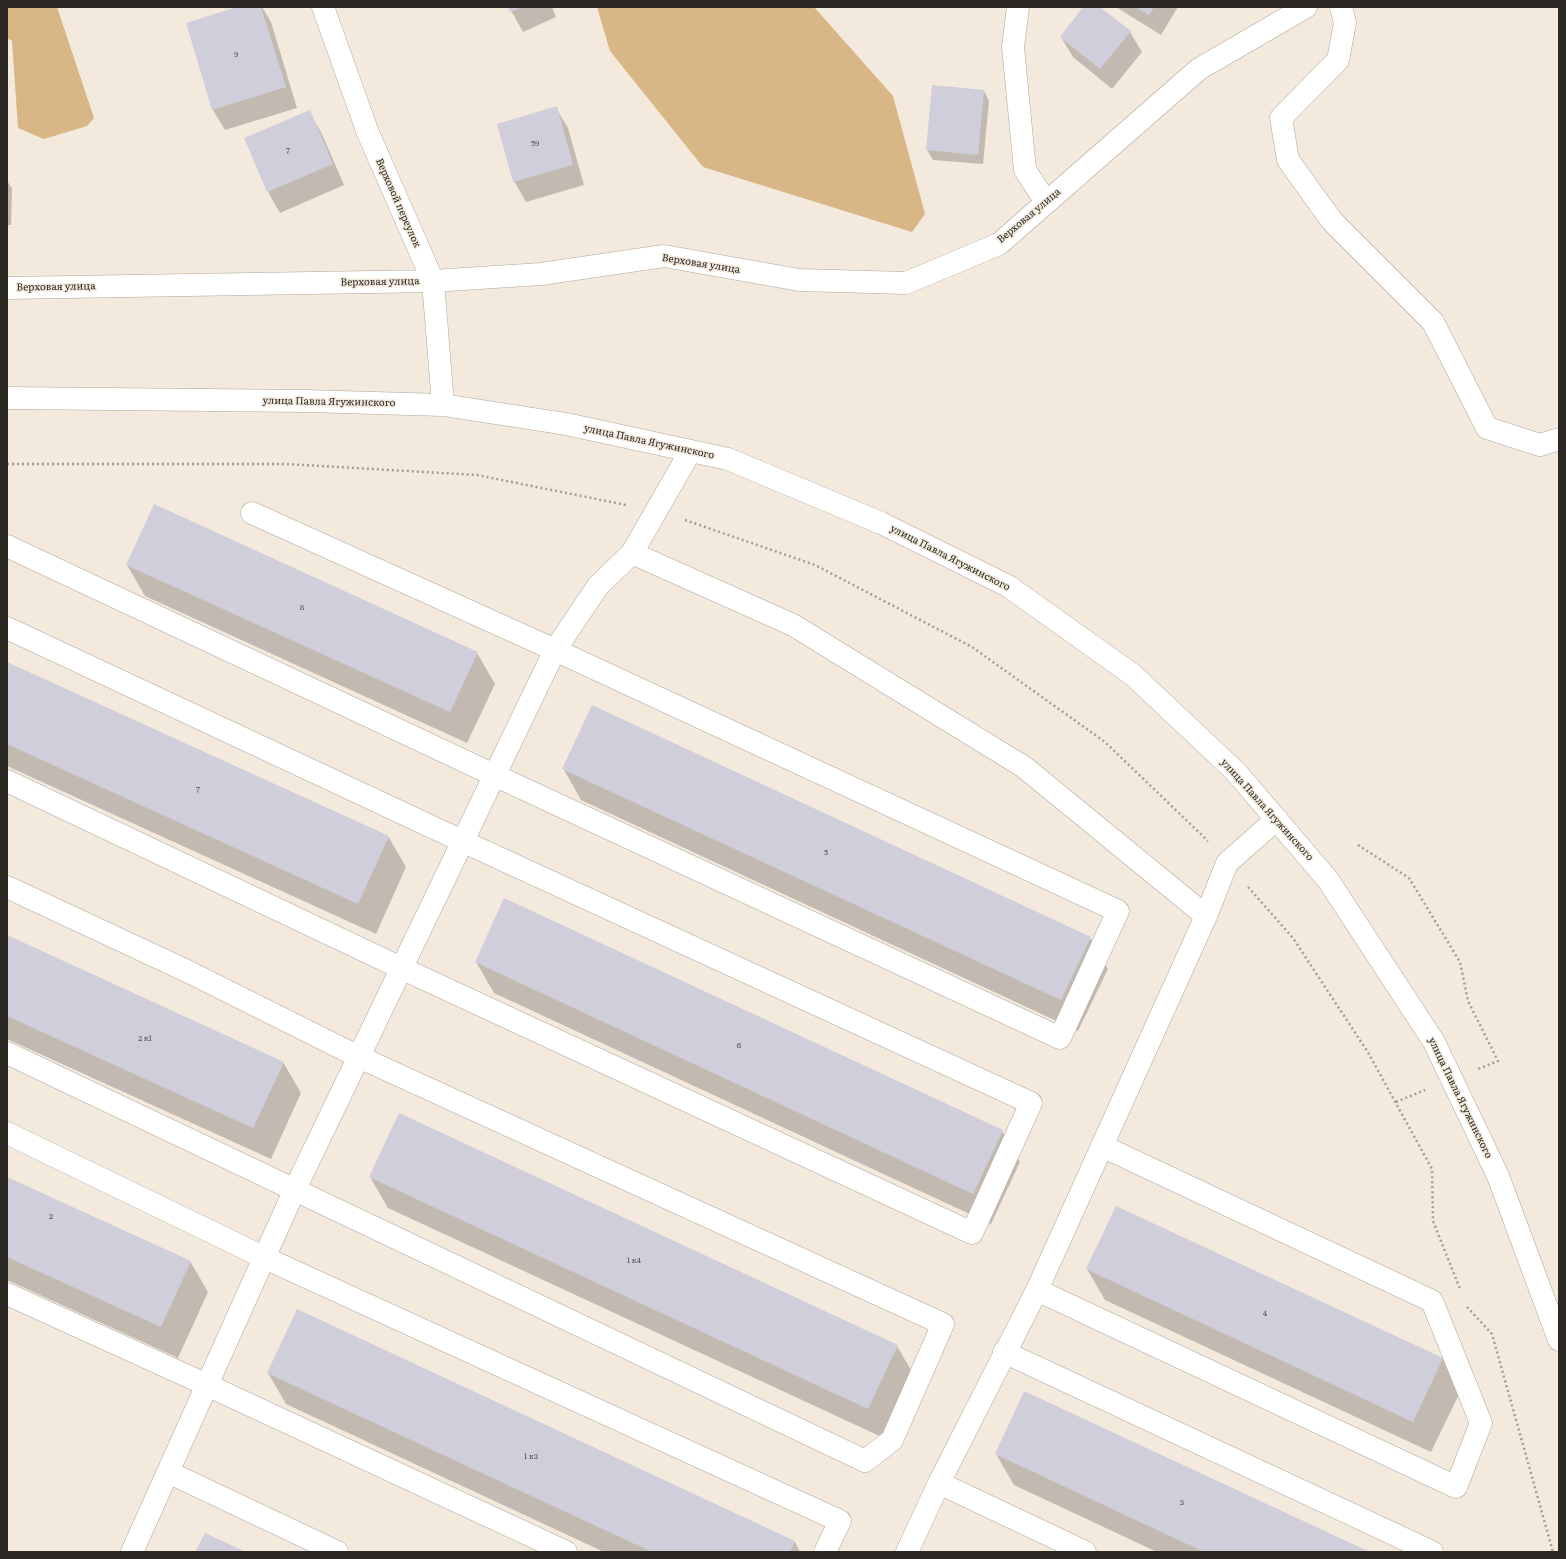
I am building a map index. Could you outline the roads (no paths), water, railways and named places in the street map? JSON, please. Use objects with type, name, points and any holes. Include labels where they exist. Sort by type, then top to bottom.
[{"type":"street","name":"Верховой переулок","points":[[323,7],[368,133],[433,281],[443,405]]},
{"type":"street","points":[[1018,7],[1013,47],[1025,170],[1046,202]]},
{"type":"street","name":"Верховая улица","points":[[7,288],[433,281],[541,274],[664,256],[799,280],[906,283],[999,244],[1198,69],[1306,7]]},
{"type":"street","points":[[1341,7],[1345,23],[1338,60],[1282,118],[1288,160],[1332,221],[1433,322],[1487,428],[1540,445],[1559,439]]},
{"type":"street","name":"улица Павла Ягужинского","points":[[7,398],[307,401],[443,405],[566,424],[728,459],[881,523],[1008,586],[1133,675],[1236,772],[1328,880],[1434,1042],[1498,1176],[1559,1340]]},
{"type":"street","points":[[132,1552],[295,1189],[555,650],[598,586],[632,553],[690,452]]},
{"type":"street","points":[[7,546],[494,775],[1060,1038],[1118,911],[555,650],[252,513]]},
{"type":"street","points":[[632,553],[793,625],[1024,767],[1206,916]]},
{"type":"street","points":[[7,628],[462,841],[1031,1103],[972,1233],[401,968],[7,781]]},
{"type":"street","points":[[908,1552],[939,1483],[1004,1352],[1037,1290],[1206,916],[1227,863],[1277,820]]},
{"type":"street","points":[[7,887],[189,972],[359,1057],[943,1324],[892,1440],[865,1461],[7,1053]]},
{"type":"street","points":[[7,1133],[265,1258],[840,1521],[825,1552]]},
{"type":"street","points":[[1037,1290],[1456,1487],[1481,1423],[1432,1301],[1102,1146]]},
{"type":"street","points":[[7,1294],[566,1552]]},
{"type":"street","points":[[1004,1352],[1432,1552]]},
{"type":"street","points":[[168,1472],[337,1552]]},
{"type":"street","points":[[939,1483],[1085,1552]]}]
